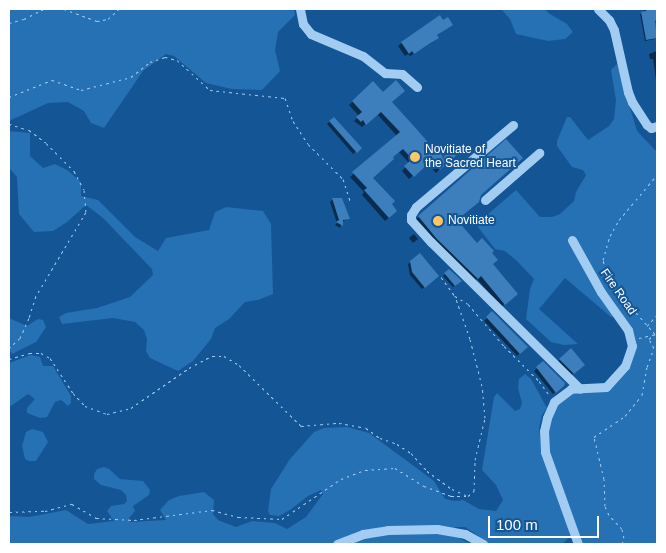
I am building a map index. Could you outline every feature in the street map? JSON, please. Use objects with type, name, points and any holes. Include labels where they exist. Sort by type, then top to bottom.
[{"type":"street","points":[[300,9],[303,24],[312,34],[362,56],[385,73],[402,74],[417,87]]},
{"type":"street","points":[[598,9],[609,20],[614,30],[628,92],[643,121],[654,127]]},
{"type":"street","points":[[514,125],[416,207],[411,215],[411,220],[580,389]]},
{"type":"street","points":[[485,200],[539,153]]},
{"type":"street","name":"Fire Road","points":[[572,240],[600,292],[622,319],[631,340]]},
{"type":"street","points":[[578,544],[545,452],[544,431],[554,402],[571,389],[606,387],[616,377],[629,359],[632,351],[631,340]]},
{"type":"street","points":[[337,544],[371,532],[438,529],[465,534],[483,544]]},
{"type":"path","points":[[9,23],[24,19],[44,9]]},
{"type":"path","points":[[64,9],[103,20],[119,9]]},
{"type":"path","points":[[9,97],[52,80],[81,90],[130,78],[150,62],[165,57],[177,60],[210,90],[285,98],[298,129],[308,144],[343,179],[351,203]]},
{"type":"path","points":[[9,124],[29,130],[74,172],[84,190],[86,212],[36,296],[20,338],[9,348]]},
{"type":"path","points":[[656,334],[617,291],[607,276],[603,260],[610,236],[619,220],[657,175]]},
{"type":"path","points":[[9,512],[45,511],[72,504],[96,518],[134,520],[212,510],[238,517],[282,519],[341,479],[365,470],[395,468],[424,486],[442,493],[451,496],[468,496],[474,491],[475,460],[485,418],[482,386],[470,339],[455,296],[441,276]]},
{"type":"path","points":[[455,296],[468,304],[504,346],[529,369],[554,402]]},
{"type":"path","points":[[647,326],[657,316]]},
{"type":"path","points":[[631,340],[656,334]]},
{"type":"path","points":[[622,544],[624,538],[622,529],[609,515],[605,506],[604,479],[594,437],[625,416],[642,395],[647,367],[654,348],[649,339],[656,334]]},
{"type":"path","points":[[9,359],[30,353],[41,353],[50,358],[73,393],[85,406],[107,414],[131,408],[189,368],[212,356],[224,356],[239,365],[302,426],[339,423],[366,428],[380,438],[397,444],[411,453],[427,471],[452,489],[468,496]]},
{"type":"shaded area","points":[[9,9],[294,9],[295,15],[278,32],[275,50],[280,71],[262,90],[232,89],[206,83],[174,56],[166,54],[143,71],[104,128],[91,123],[84,111],[68,102],[48,103],[9,121]]},
{"type":"shaded area","points":[[501,9],[544,9],[567,24],[573,32],[565,39],[548,41],[516,34],[510,19]]},
{"type":"shaded area","points":[[617,64],[637,131],[657,152],[657,544],[578,544],[556,484],[544,431],[554,402],[571,389],[606,387],[632,351],[619,316],[611,317],[565,278],[539,309],[578,344],[564,345],[551,342],[526,319],[530,289],[534,279],[505,251],[495,249],[478,227],[481,220],[516,190],[540,217],[552,217],[560,214],[574,201],[576,192],[586,175],[583,170],[572,167],[557,146],[557,141],[567,117],[570,117],[588,140],[609,126],[614,119],[616,100],[611,70]]},
{"type":"shaded area","points":[[9,131],[30,133],[30,156],[43,168],[55,164],[67,170],[81,182],[81,196],[98,200],[135,237],[158,251],[166,238],[209,230],[215,212],[226,207],[263,211],[271,224],[273,294],[258,300],[245,302],[229,319],[215,328],[211,339],[193,361],[178,371],[150,358],[146,351],[147,339],[144,330],[135,322],[113,318],[62,324],[59,317],[66,313],[97,308],[130,297],[153,275],[152,269],[103,218],[86,205],[67,222],[53,231],[34,232],[19,214],[17,177],[9,168]]},
{"type":"shaded area","points":[[9,318],[27,326],[38,319],[43,320],[46,327],[36,342],[12,354],[9,349]]},
{"type":"shaded area","points":[[31,355],[40,357],[43,366],[53,366],[71,396],[71,403],[68,406],[61,400],[55,402],[47,417],[40,418],[27,413],[27,408],[35,399],[28,394],[11,406],[9,405],[9,363]]},
{"type":"shaded area","points":[[525,374],[531,379],[547,408],[542,415],[539,428],[542,453],[570,537],[562,544],[490,544],[465,527],[455,527],[459,538],[471,544],[9,544],[9,516],[29,517],[66,510],[88,524],[114,521],[107,511],[111,506],[124,504],[127,501],[126,495],[121,490],[101,485],[94,479],[97,469],[104,467],[120,479],[143,481],[150,490],[149,495],[133,506],[135,511],[129,518],[130,522],[166,520],[160,510],[169,500],[179,496],[204,492],[214,500],[213,514],[218,520],[236,527],[252,521],[275,523],[287,529],[306,517],[323,494],[321,490],[308,496],[279,516],[270,515],[268,511],[271,489],[290,459],[314,432],[324,428],[347,427],[369,433],[434,481],[445,499],[463,500],[479,509],[496,511],[503,500],[496,485],[482,470],[494,397],[497,393],[515,411],[520,409],[522,403],[518,388],[519,379]]},
{"type":"shaded area","points":[[32,429],[43,432],[48,442],[36,461],[25,459],[22,446],[26,432]]},
{"type":"building","points":[[646,9],[657,9],[657,20],[655,21],[657,38],[646,40],[641,12],[646,11]]},
{"type":"building","points":[[440,15],[443,20],[448,17],[453,25],[437,35],[439,38],[414,54],[412,51],[409,54],[401,42]]},
{"type":"building","points":[[396,80],[405,91],[392,102],[438,154],[451,142],[460,152],[440,170],[431,161],[414,177],[404,166],[412,159],[403,149],[393,157],[394,159],[373,178],[395,201],[392,204],[397,211],[389,218],[364,190],[367,188],[352,172],[400,132],[381,112],[366,125],[363,120],[361,122],[356,117],[362,112],[352,101],[373,81],[383,92]]},
{"type":"building","points":[[334,117],[362,148],[357,153],[329,121]]},
{"type":"building","name":"Novitiate","points":[[506,139],[523,158],[481,195],[479,202],[457,220],[477,243],[482,238],[494,251],[492,253],[498,260],[493,264],[518,294],[505,305],[481,276],[478,279],[436,238],[418,216]]},
{"type":"building","points":[[332,198],[342,198],[350,219],[343,220],[343,226],[336,222],[339,220]]},
{"type":"building","points":[[420,253],[439,276],[425,288],[412,272],[410,261]]},
{"type":"building","points":[[449,269],[462,281],[455,286],[444,273]]},
{"type":"building","points":[[492,311],[528,347],[520,354],[486,317]]},
{"type":"building","points":[[571,348],[585,365],[574,374],[559,359]]},
{"type":"building","points":[[543,361],[565,383],[556,393],[536,367]]},
{"type":"place","name":"Novitiate of the Sacred Heart","points":[[415,157]]},
{"type":"place","name":"Novitiate","points":[[438,221]]}]
